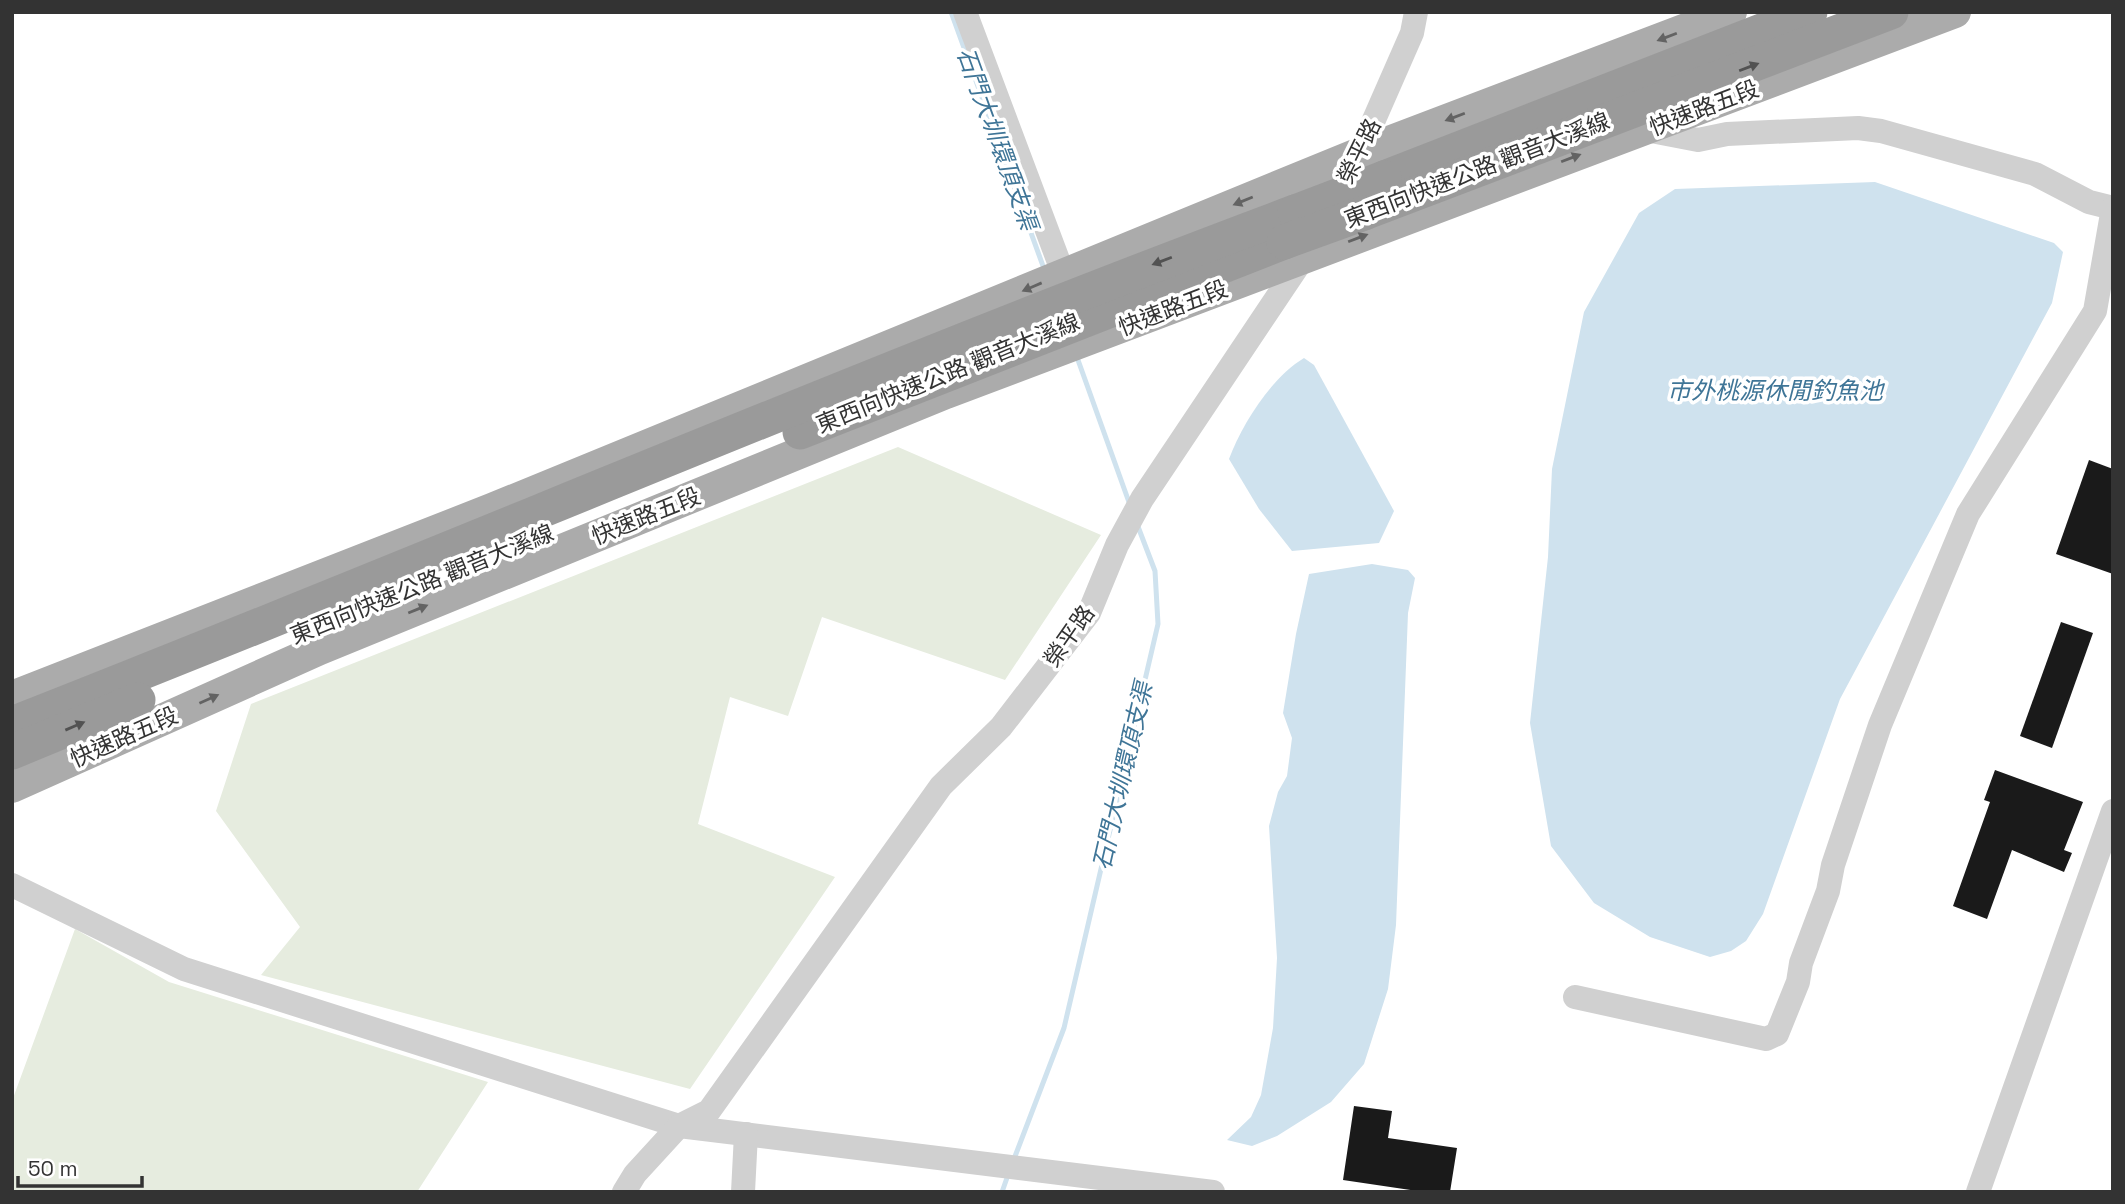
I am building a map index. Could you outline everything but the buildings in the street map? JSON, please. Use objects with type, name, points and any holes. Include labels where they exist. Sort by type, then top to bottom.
[{"type":"highway","name":"東西向快速公路 觀音大溪線","points":[[1294,237],[1810,12]]},
{"type":"highway","name":"東西向快速公路 觀音大溪線","points":[[12,724],[1061,306],[1294,237],[1891,12]]},
{"type":"highway","name":"東西向快速公路 觀音大溪線","points":[[12,752],[1061,306]]},
{"type":"main road","points":[[12,697],[492,509],[1061,306],[1360,153],[1731,12]]},
{"type":"main road","name":"快速路五段","points":[[12,787],[320,649],[946,393],[1294,237],[1646,130],[1955,12]]},
{"type":"street","points":[[965,12],[1061,306]]},
{"type":"street","name":"榮平路","points":[[624,1192],[635,1174],[679,1126],[709,1111],[941,786],[1001,727],[1089,612],[1117,545],[1294,237],[1360,153],[1412,33],[1416,12]]},
{"type":"street","points":[[1575,997],[1766,1039],[1777,1034],[1798,982],[1801,963],[1828,891],[1833,865],[1880,725],[1968,514],[2095,311],[2113,208],[2089,202],[2035,174],[1881,131],[1858,128],[1727,134],[1699,140],[1646,130]]},
{"type":"street","points":[[1978,1192],[2113,811]]},
{"type":"street","points":[[12,885],[184,969],[679,1126],[1213,1192]]},
{"type":"street","points":[[743,1192],[746,1134]]},
{"type":"shaded area","points":[[898,447],[1101,535],[1005,680],[822,617],[788,716],[730,697],[698,824],[835,877],[690,1089],[261,975],[300,927],[216,811],[251,704]]},
{"type":"shaded area","points":[[75,929],[169,982],[488,1082],[417,1192],[12,1192],[12,1101]]},
{"type":"water","name":"市外桃源休閒釣魚池","points":[[1875,182],[2054,243],[2063,252],[2052,303],[1840,699],[1763,914],[1746,941],[1731,951],[1710,957],[1650,937],[1594,903],[1551,846],[1530,723],[1548,557],[1552,469],[1584,312],[1639,213],[1675,189]]},
{"type":"water","points":[[1304,358],[1314,365],[1394,511],[1379,543],[1292,551],[1259,509],[1229,459],[1259,403],[1280,377]]},
{"type":"water","points":[[1372,564],[1408,570],[1415,578],[1408,613],[1396,925],[1388,989],[1364,1064],[1331,1102],[1277,1136],[1252,1146],[1227,1140],[1251,1117],[1261,1095],[1273,1028],[1277,958],[1269,826],[1278,792],[1287,776],[1292,738],[1283,713],[1296,634],[1309,574]]},
{"type":"waterway","name":"石門大圳環頂支渠","points":[[951,12],[1043,266]]},
{"type":"waterway","name":"石門大圳環頂支渠","points":[[1078,360],[1130,505]]},
{"type":"waterway","name":"石門大圳環頂支渠","points":[[1014,1159],[1064,1028],[1158,624],[1155,571],[1137,524]]},
{"type":"waterway","name":"石門大圳環頂支渠","points":[[1002,1192],[1008,1175]]}]
